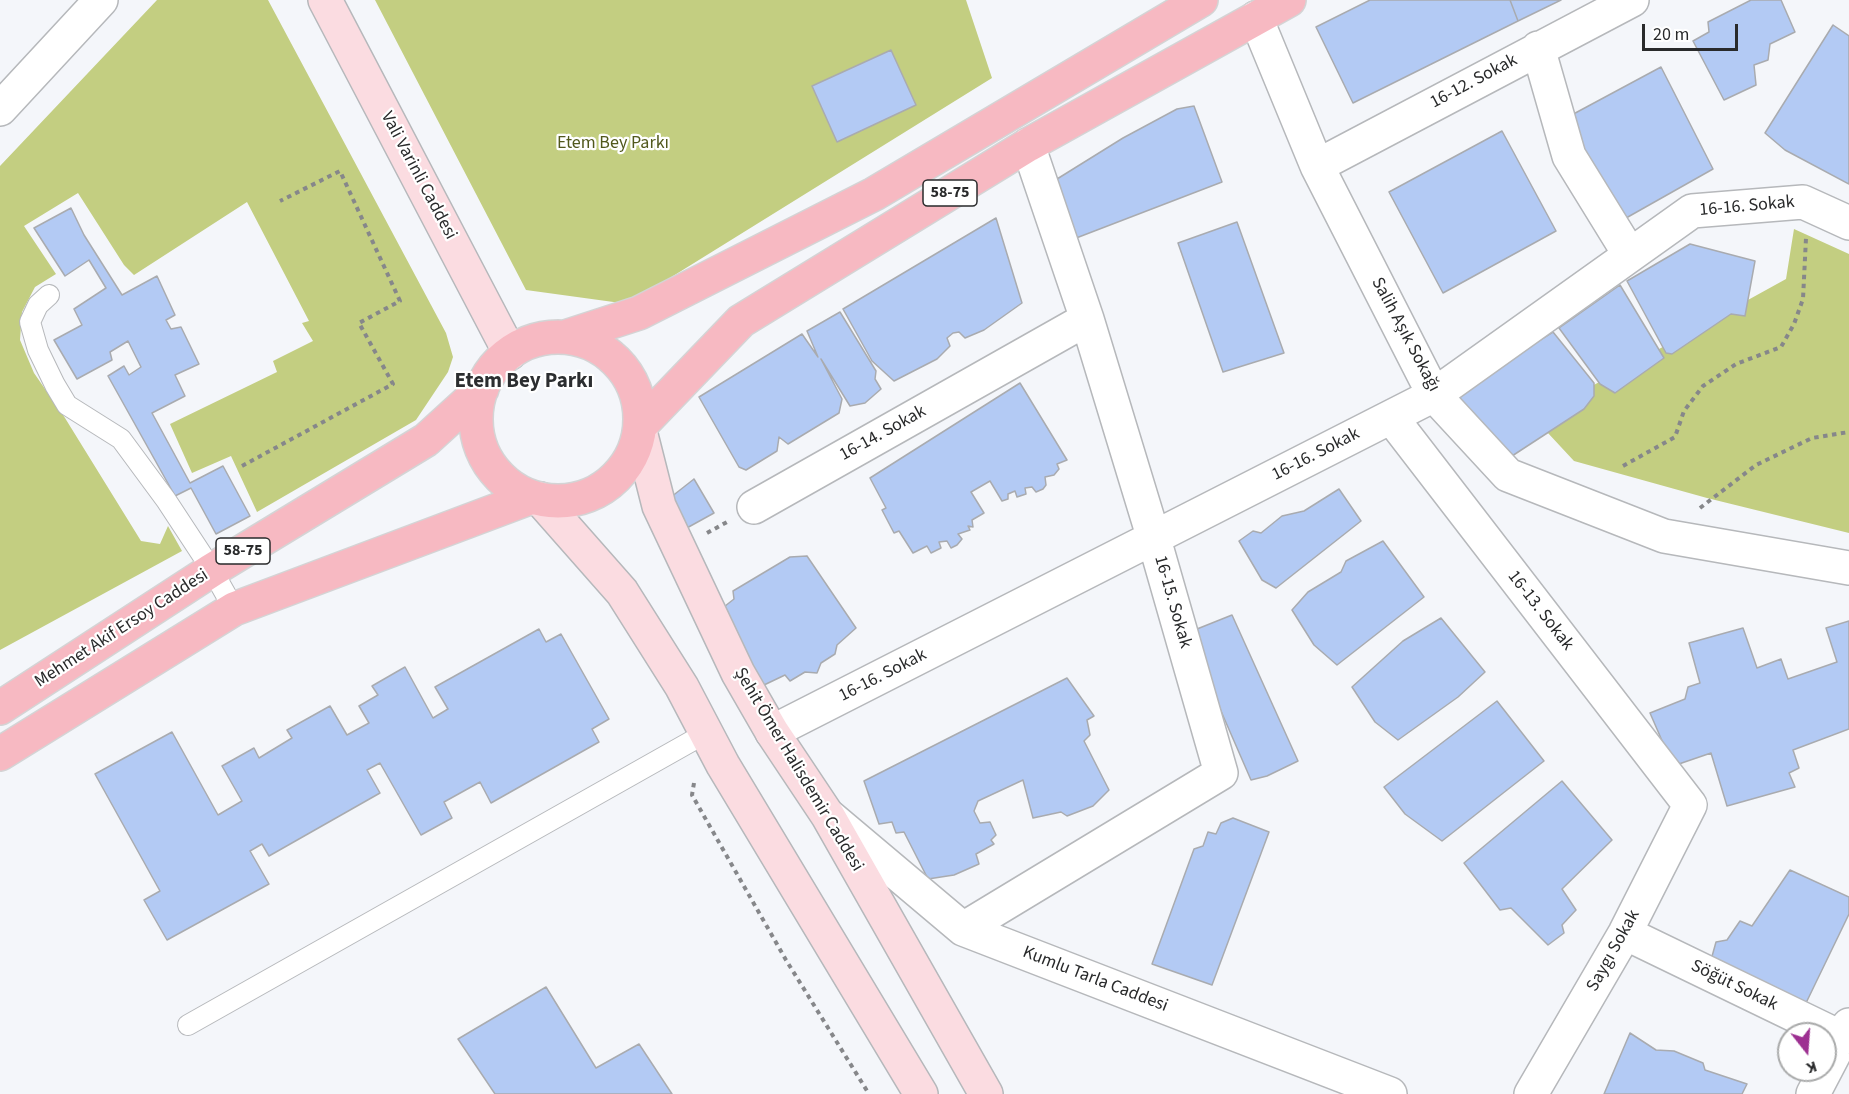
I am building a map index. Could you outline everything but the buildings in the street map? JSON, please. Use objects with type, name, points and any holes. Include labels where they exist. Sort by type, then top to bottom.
[{"type":"main road","name":"Vali Varinli Caddesi","points":[[324,0],[510,352]]},
{"type":"main road","name":"58-75","points":[[565,337],[639,313],[874,194],[1201,0]]},
{"type":"main road","name":"58-75","points":[[640,429],[741,321],[1028,145],[1289,0]]},
{"type":"main road","points":[[0,753],[234,609],[536,498],[567,500],[593,493],[615,478],[632,457],[640,429],[639,400],[629,376],[612,357],[590,343],[565,337],[546,338],[527,343],[510,352],[494,369],[482,389],[476,415],[479,441],[490,465],[509,484],[536,498],[622,592],[682,687],[763,834],[921,1094]]},
{"type":"main road","name":"Mehmet Akif Ersoy Caddesi","points":[[0,708],[212,570],[426,440],[482,389]]},
{"type":"main road","name":"Şehit Ömer Halisdemir Caddesi","points":[[640,429],[659,506],[738,673],[772,732],[828,816],[986,1094]]},
{"type":"street","name":"16-12. Sokak","points":[[1317,166],[1632,0]]},
{"type":"street","points":[[0,109],[83,6]]},
{"type":"street","name":"Salih Aşık Sokağı","points":[[1256,18],[1317,166],[1434,395],[1508,475],[1664,536],[1849,568]]},
{"type":"street","points":[[1538,48],[1569,156],[1630,255]]},
{"type":"street","name":"16-15. Sokak","points":[[963,929],[1221,773],[1154,539],[1087,319],[1028,145]]},
{"type":"street","name":"16-16. Sokak","points":[[772,732],[1434,395],[1692,211],[1803,202],[1849,222]]},
{"type":"street","name":"16-14. Sokak","points":[[753,507],[1087,319]]},
{"type":"street","name":"16-13. Sokak","points":[[1391,417],[1690,805]]},
{"type":"street","name":"Saygı Sokak","points":[[1531,1094],[1625,933],[1690,805]]},
{"type":"street","name":"Kumlu Tarla Caddesi","points":[[828,816],[963,929],[1390,1094]]},
{"type":"street","name":"Söğüt Sokak","points":[[1625,933],[1846,1032]]},
{"type":"street","points":[[1813,1094],[1846,1032]]},
{"type":"lane","points":[[49,294],[38,305],[30,322],[38,350],[55,385],[67,405],[121,439],[166,500],[212,570],[234,609]]},
{"type":"lane","points":[[188,1025],[706,733]]},
{"type":"path","points":[[242,466],[393,384],[359,322],[400,301],[340,171],[280,201]]},
{"type":"path","points":[[1623,466],[1675,437],[1684,411],[1703,386],[1737,364],[1781,347],[1794,324],[1803,299],[1806,235]]},
{"type":"path","points":[[1664,536],[1756,465],[1812,438],[1849,432]]},
{"type":"path","points":[[680,549],[753,507]]},
{"type":"path","points":[[706,733],[692,795],[786,960],[869,1094]]},
{"type":"green space","points":[[157,0],[268,0],[446,333],[453,357],[448,372],[416,420],[257,512],[231,456],[192,473],[170,424],[277,372],[273,361],[313,341],[302,323],[309,321],[247,202],[134,275],[124,265],[78,193],[24,226],[56,274],[35,287],[22,312],[20,340],[34,373],[65,418],[141,541],[160,544],[168,526],[182,551],[0,650],[0,166]]},
{"type":"green space","name":"Etem Bey Parkı","points":[[375,0],[966,0],[992,78],[628,304],[526,290]]},
{"type":"green space","points":[[1794,229],[1849,254],[1849,533],[1707,498],[1574,461],[1534,418],[1786,279]]},
{"type":"district","name":"Etem Bey Parkı","points":[[524,382]]}]
